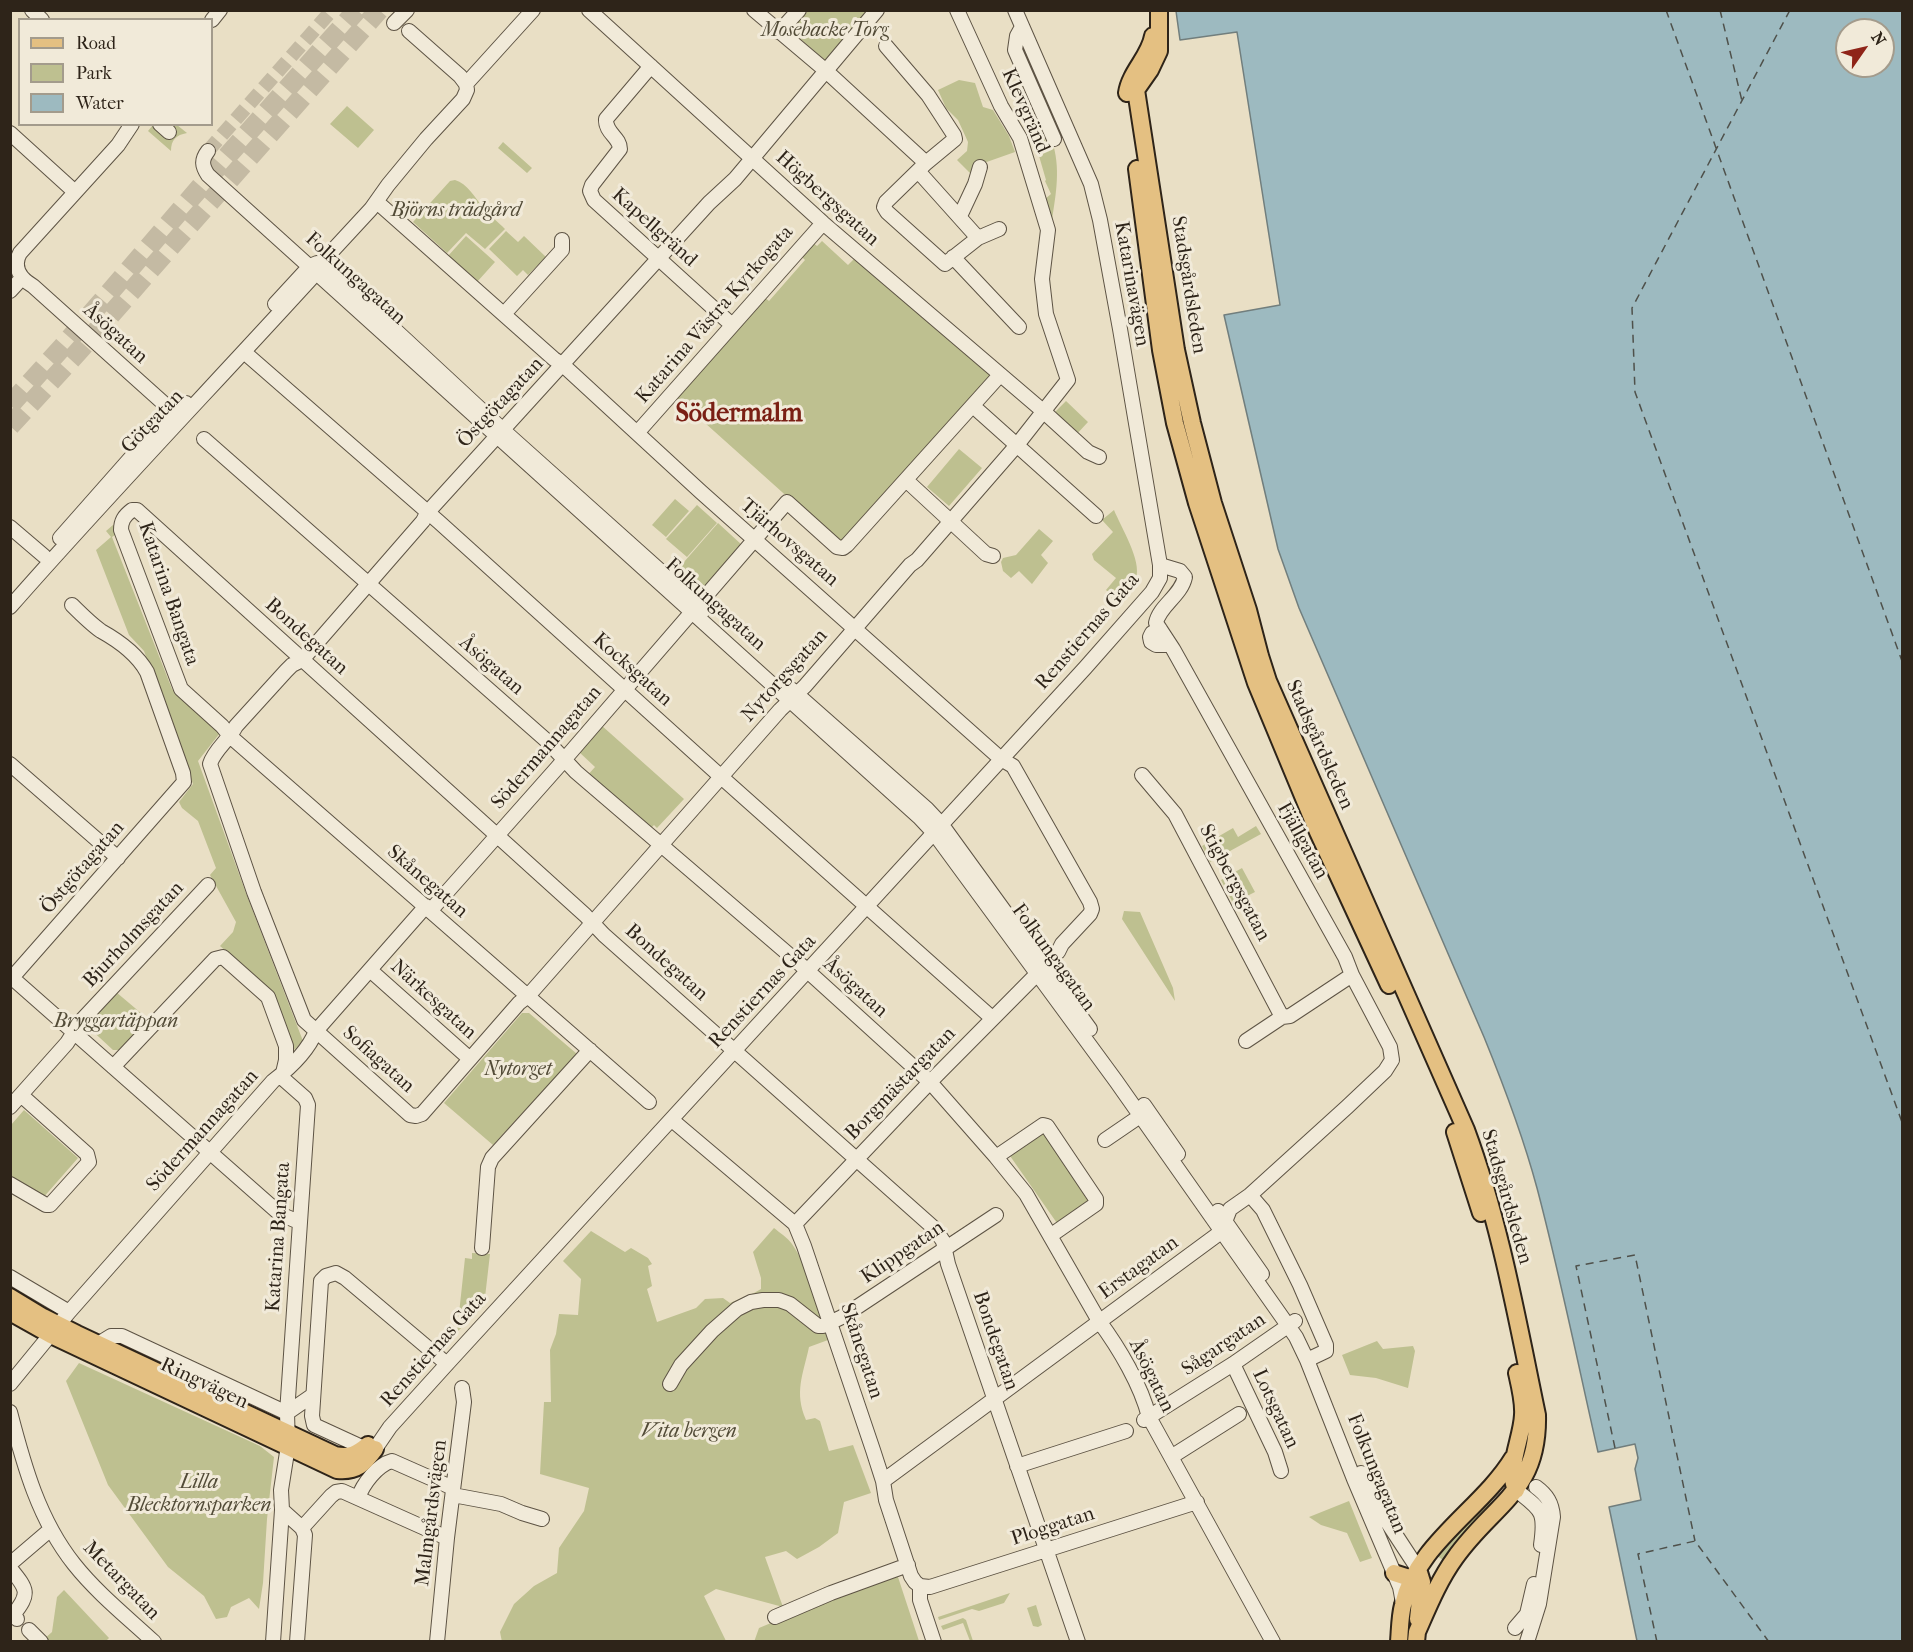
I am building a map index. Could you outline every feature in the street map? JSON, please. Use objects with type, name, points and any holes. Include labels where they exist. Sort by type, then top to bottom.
[{"type":"main road","name":"Stadsgårdsleden","points":[[1154,10],[1152,43],[1126,91],[1161,350],[1175,423],[1197,503],[1268,681],[1466,1130],[1479,1166],[1493,1218],[1537,1415],[1537,1442],[1529,1470],[1522,1484]]},
{"type":"main road","name":"Stadsgårdsleden","points":[[1159,10],[1159,51],[1150,70],[1136,90],[1183,381],[1241,612],[1256,683],[1318,832],[1456,1135],[1482,1218],[1519,1381],[1524,1413],[1516,1452],[1522,1484]]},
{"type":"main road","name":"Ringvägen","points":[[11,1309],[60,1324],[288,1439],[338,1470],[352,1470],[359,1466],[369,1448]]},
{"type":"main road","name":"Ringvägen","points":[[60,1324],[288,1439],[343,1457],[369,1448]]},
{"type":"main road","points":[[1416,1637],[1417,1577],[1433,1547],[1503,1474],[1516,1452]]},
{"type":"main road","points":[[1488,1491],[1522,1484]]},
{"type":"main road","points":[[1416,1637],[1445,1573],[1460,1551],[1522,1484]]},
{"type":"main road","points":[[1394,1573],[1430,1582],[1445,1573]]},
{"type":"main road","name":"Folkungagatan","points":[[1399,1641],[1403,1604],[1417,1577]]},
{"type":"street","points":[[394,22],[406,10]]},
{"type":"street","name":"Götgatan","points":[[10,607],[117,489],[178,417],[377,202],[388,184],[463,99],[467,90],[466,84],[532,10]]},
{"type":"street","name":"Högbergsgatan","points":[[589,10],[823,223],[1088,452],[1099,457]]},
{"type":"street","points":[[754,10],[825,70],[922,167],[978,238]]},
{"type":"street","points":[[779,32],[799,10]]},
{"type":"street","points":[[825,70],[876,10]]},
{"type":"street","name":"Klevgränd","points":[[957,10],[1001,106],[1020,138],[1048,230],[1042,279],[1046,314],[1068,380]]},
{"type":"street","name":"Katarinavägen","points":[[1015,10],[1091,184],[1116,307],[1160,572]]},
{"type":"street","points":[[1022,27],[1017,36],[1015,50],[1054,139]]},
{"type":"street","points":[[409,31],[466,84]]},
{"type":"street","points":[[886,46],[928,95],[955,139],[922,167],[886,202],[884,207],[887,212],[949,260],[1019,327]]},
{"type":"street","name":"Kapellgränd","points":[[651,66],[606,119],[608,129],[619,142],[620,149],[592,185],[590,191],[594,200],[732,325]]},
{"type":"street","name":"Östgötagatan","points":[[316,1031],[301,1014],[254,892],[210,764],[211,759],[231,737],[236,726],[292,665],[302,660],[368,585],[423,521],[427,513],[753,159],[825,70]]},
{"type":"street","points":[[10,291],[22,278],[17,268],[17,257],[118,145],[131,126]]},
{"type":"street","points":[[10,133],[75,192]]},
{"type":"street","name":"Folkungagatan","points":[[206,163],[316,266],[793,697],[919,817],[938,829],[1144,1113],[1292,1323],[1311,1359],[1371,1493],[1417,1577]]},
{"type":"street","points":[[960,216],[980,167]]},
{"type":"street","name":"Tjärhovsgatan","points":[[377,202],[1001,759],[1013,766],[1092,909],[1062,944],[1058,952]]},
{"type":"street","name":"Katarina Västra Kyrkogata","points":[[637,434],[823,223]]},
{"type":"street","points":[[949,260],[978,238],[999,229]]},
{"type":"street","points":[[504,314],[562,250],[562,240]]},
{"type":"street","name":"Götgatan","points":[[10,593],[158,427],[178,417],[244,352],[316,266]]},
{"type":"street","name":"Åsögatan","points":[[22,278],[178,417]]},
{"type":"street","name":"Kocksgatan","points":[[244,352],[992,1018]]},
{"type":"street","points":[[993,556],[986,554],[906,480],[1000,375]]},
{"type":"street","name":"Nytorgsgatan","points":[[528,996],[721,776],[1017,446],[1068,380]]},
{"type":"street","points":[[973,406],[1096,516]]},
{"type":"street","name":"Åsögatan","points":[[204,439],[547,741],[564,760],[660,846],[671,853],[808,972],[930,1082],[1026,1194],[1099,1322],[1112,1339],[1145,1401],[1147,1419],[1172,1457],[1273,1641]]},
{"type":"street","name":"Södermannagatan","points":[[10,1384],[210,1152],[312,1040],[316,1031],[370,970],[497,836],[787,502],[837,547],[843,548],[906,480]]},
{"type":"street","name":"Bondegatan","points":[[128,513],[137,510],[593,922],[604,935],[935,1229],[945,1248],[948,1264],[1078,1641]]},
{"type":"street","name":"Katarina Bangata","points":[[128,513],[121,522],[121,530],[181,689]]},
{"type":"street","points":[[10,527],[44,556]]},
{"type":"street","name":"Fjällgatan","points":[[1160,572],[1180,571],[1185,577],[1183,586],[1156,618],[1160,629],[1152,633],[1151,642],[1156,645],[1169,645],[1173,649],[1345,957],[1390,1047],[1392,1060]]},
{"type":"street","name":"Renstiernas Gata","points":[[369,1448],[938,829],[1152,592],[1160,572]]},
{"type":"street","name":"Östgötagatan","points":[[11,978],[184,782],[183,773],[142,663],[72,605]]},
{"type":"street","name":"Skånegatan","points":[[181,689],[231,737],[649,1101]]},
{"type":"street","points":[[10,764],[118,858]]},
{"type":"street","name":"Stigbergsgatan","points":[[1142,775],[1175,814],[1282,1017]]},
{"type":"street","name":"Folkungagatan","points":[[938,829],[1038,973],[1144,1113]]},
{"type":"street","name":"Bjurholmsgatan","points":[[10,1107],[67,1043],[81,1021],[208,885]]},
{"type":"street","points":[[113,1067],[215,958],[223,957],[268,997],[286,1046],[286,1060],[281,1074]]},
{"type":"street","name":"Närkesgatan","points":[[370,970],[470,1059]]},
{"type":"street","name":"Borgmästargatan","points":[[795,1224],[1038,973]]},
{"type":"street","points":[[1246,1041],[1282,1017],[1290,1016],[1352,975]]},
{"type":"street","points":[[11,978],[280,1214],[299,1222]]},
{"type":"street","points":[[470,1059],[528,996]]},
{"type":"street","name":"Sofiagatan","points":[[316,1031],[410,1115],[422,1114],[470,1059]]},
{"type":"street","points":[[482,1248],[488,1167],[492,1158],[590,1050]]},
{"type":"street","name":"Erstagatan","points":[[883,1481],[1099,1322],[1223,1226],[1230,1209],[1250,1195],[1385,1071],[1392,1060]]},
{"type":"street","name":"Katarina Bangata","points":[[273,1641],[282,1510],[281,1491],[288,1439],[287,1413],[308,1105],[305,1098],[281,1074]]},
{"type":"street","points":[[10,1184],[46,1205],[50,1205],[89,1162],[87,1154],[21,1095]]},
{"type":"street","points":[[1105,1140],[1144,1113]]},
{"type":"street","name":"Skånegatan","points":[[672,1120],[795,1224],[831,1322],[908,1565],[915,1582],[920,1586],[920,1600],[934,1641]]},
{"type":"street","points":[[996,1157],[1043,1125],[1047,1126],[1096,1199],[1096,1204],[1050,1236]]},
{"type":"street","points":[[1250,1195],[1263,1210],[1300,1285],[1326,1345],[1326,1351],[1311,1359]]},
{"type":"street","name":"Klippgatan","points":[[831,1322],[996,1215]]},
{"type":"street","points":[[369,1448],[314,1425],[313,1395],[321,1281],[331,1273],[345,1278],[447,1364]]},
{"type":"street","name":"Ringvägen","points":[[10,1277],[60,1324]]},
{"type":"street","points":[[670,1384],[681,1365],[712,1331],[737,1309],[751,1302],[778,1300],[790,1304],[818,1326],[831,1322]]},
{"type":"street","name":"Sågargatan","points":[[1147,1419],[1292,1323]]},
{"type":"street","name":"Ringvägen","points":[[98,1344],[111,1336],[122,1336],[287,1413]]},
{"type":"street","name":"Folkungagatan","points":[[1311,1359],[1354,1479],[1400,1587],[1403,1604]]},
{"type":"street","name":"Lotsgatan","points":[[1233,1364],[1275,1452],[1281,1471]]},
{"type":"street","name":"Malmgårdsvägen","points":[[437,1641],[464,1402],[462,1388]]},
{"type":"street","points":[[287,1413],[313,1395]]},
{"type":"street","name":"Metargatan","points":[[10,1412],[28,1477],[51,1529],[70,1559],[87,1578],[154,1641]]},
{"type":"street","points":[[1172,1457],[1239,1414]]},
{"type":"street","points":[[1017,1466],[1126,1431]]},
{"type":"street","points":[[358,1498],[361,1489],[370,1478],[384,1464],[392,1461],[453,1491],[501,1504],[542,1519]]},
{"type":"street","points":[[1516,1635],[1527,1614],[1535,1582],[1543,1521],[1542,1515],[1522,1484]]},
{"type":"street","points":[[1522,1484],[1547,1496],[1553,1517],[1539,1604],[1527,1641]]},
{"type":"street","points":[[302,1528],[336,1492],[342,1491],[447,1538]]},
{"type":"street","name":"Ploggatan","points":[[920,1586],[930,1587],[1197,1502]]},
{"type":"street","points":[[282,1510],[302,1528],[305,1535],[297,1641]]},
{"type":"street","points":[[13,1617],[23,1603],[25,1588],[10,1566],[51,1529]]},
{"type":"street","points":[[775,1617],[831,1593],[908,1565]]},
{"type":"street","points":[[29,1630],[41,1641]]},
{"type":"green space","name":"Mosebacke Torg","points":[[808,11],[870,11],[827,62],[790,30]]},
{"type":"green space","points":[[959,80],[975,83],[983,107],[993,110],[1009,136],[1015,152],[981,164],[970,173],[957,160],[967,151],[968,142],[958,120],[946,108],[938,90]]},
{"type":"green space","points":[[347,106],[374,130],[358,148],[330,124]]},
{"type":"green space","points":[[152,126],[178,126],[187,133],[175,139],[171,151],[148,131]]},
{"type":"green space","points":[[1038,135],[1043,135],[1046,143],[1052,141],[1055,151],[1057,180],[1052,220],[1045,199],[1051,194],[1045,181],[1037,149],[1039,148]]},
{"type":"green space","points":[[503,142],[532,168],[527,173],[498,148]]},
{"type":"green space","name":"Björns trädgård","points":[[455,180],[467,187],[488,213],[505,229],[485,249],[466,233],[447,253],[413,222],[450,181]]},
{"type":"green space","points":[[506,231],[518,242],[524,236],[546,257],[528,275],[523,270],[517,276],[489,249]]},
{"type":"green space","points":[[466,236],[495,262],[477,282],[448,256]]},
{"type":"green space","points":[[822,241],[848,265],[856,257],[990,375],[990,378],[840,544],[676,397],[764,297],[769,301],[805,260],[801,256],[812,242],[817,246]]},
{"type":"green space","points":[[1066,401],[1088,422],[1075,436],[1052,415]]},
{"type":"green space","points":[[959,449],[982,468],[949,506],[927,487]]},
{"type":"green space","points":[[675,499],[689,511],[666,537],[652,525]]},
{"type":"green space","points":[[697,505],[717,523],[687,557],[666,539]]},
{"type":"green space","points":[[1114,510],[1134,553],[1137,571],[1133,584],[1118,601],[1106,590],[1116,578],[1094,560],[1092,554],[1113,532],[1102,520]]},
{"type":"green space","points":[[718,523],[742,545],[702,592],[677,570]]},
{"type":"green space","points":[[113,525],[118,533],[112,537],[172,689],[220,733],[198,761],[303,1041],[294,1050],[272,991],[220,946],[233,932],[236,922],[210,875],[216,868],[198,821],[182,808],[179,802],[193,784],[144,651],[129,635],[96,550],[111,537],[106,531]]},
{"type":"green space","points":[[1039,529],[1053,541],[1041,555],[1048,563],[1032,584],[1019,571],[1011,578],[1003,571],[1001,562],[1003,558],[1016,555]]},
{"type":"green space","points":[[601,725],[684,799],[657,828],[654,825],[648,831],[586,777],[595,767],[578,751]]},
{"type":"green space","points":[[1256,826],[1261,834],[1210,862],[1202,846],[1233,828],[1238,837]]},
{"type":"green space","points":[[1242,868],[1255,892],[1233,903],[1221,880]]},
{"type":"green space","points":[[1124,911],[1140,912],[1173,988],[1175,1001],[1122,919]]},
{"type":"green space","name":"Bryggartäppan","points":[[116,992],[148,1019],[120,1050],[113,1050],[86,1025]]},
{"type":"green space","name":"Nytorget","points":[[522,1013],[529,1013],[577,1054],[493,1145],[444,1103]]},
{"type":"green space","points":[[24,1110],[78,1158],[42,1199],[11,1178],[11,1125]]},
{"type":"green space","points":[[1047,1131],[1092,1199],[1059,1226],[1008,1153]]},
{"type":"green space","name":"Vita bergen","points":[[774,1228],[788,1239],[798,1253],[828,1340],[809,1347],[800,1392],[802,1410],[806,1420],[815,1418],[820,1421],[829,1451],[853,1445],[871,1493],[844,1502],[838,1533],[819,1547],[797,1559],[786,1551],[765,1557],[783,1607],[716,1589],[704,1596],[726,1641],[502,1642],[500,1632],[514,1604],[534,1586],[557,1573],[559,1548],[584,1511],[589,1488],[540,1474],[544,1402],[551,1402],[550,1350],[556,1334],[559,1314],[578,1315],[581,1279],[563,1261],[591,1231],[625,1252],[631,1248],[648,1258],[652,1264],[648,1266],[652,1286],[647,1289],[657,1322],[696,1308],[705,1299],[723,1298],[730,1303],[761,1289],[761,1278],[753,1252]]},
{"type":"green space","points":[[472,1253],[490,1254],[484,1306],[457,1332],[465,1258],[472,1259]]},
{"type":"green space","points":[[1377,1341],[1383,1349],[1413,1346],[1415,1351],[1408,1388],[1376,1378],[1350,1375],[1342,1355]]},
{"type":"green space","name":"Lilla Blecktornsparken","points":[[79,1363],[260,1446],[274,1457],[259,1609],[249,1598],[231,1607],[227,1617],[216,1619],[204,1596],[168,1567],[108,1485],[66,1381]]},
{"type":"green space","points":[[1502,1494],[1443,1560],[1437,1556],[1484,1507]]},
{"type":"green space","points":[[1349,1501],[1372,1558],[1360,1562],[1347,1533],[1321,1525],[1309,1517]]},
{"type":"green space","points":[[897,1574],[919,1641],[754,1642],[759,1628]]},
{"type":"green space","points":[[64,1590],[109,1638],[105,1642],[44,1642],[43,1640],[52,1632],[57,1597]]},
{"type":"green space","points":[[1010,1593],[1004,1603],[979,1611],[972,1609],[939,1620],[938,1617]]},
{"type":"green space","points":[[1036,1605],[1042,1625],[1038,1627],[1033,1626],[1027,1608]]},
{"type":"green space","points":[[963,1618],[966,1620],[973,1641],[970,1641],[963,1623],[943,1630],[941,1626]]},
{"type":"water","points":[[1176,11],[1902,11],[1902,1641],[1637,1641],[1609,1507],[1641,1500],[1635,1469],[1638,1458],[1635,1444],[1598,1452],[1545,1221],[1532,1169],[1513,1111],[1484,1037],[1299,608],[1278,549],[1224,315],[1280,305],[1237,32],[1180,40]]},
{"type":"ferry route","points":[[1666,10],[1902,661]]},
{"type":"ferry route","points":[[1720,10],[1742,101]]},
{"type":"ferry route","points":[[1790,10],[1632,308],[1635,392],[1902,1122]]},
{"type":"ferry route","points":[[1615,1448],[1576,1266],[1635,1255],[1695,1541]]},
{"type":"ferry route","points":[[1657,1642],[1638,1554],[1695,1541],[1769,1642]]},
{"type":"tunnel","points":[[208,151],[332,10]]},
{"type":"tunnel","points":[[10,405],[357,10]]},
{"type":"tunnel","points":[[10,426],[379,10]]},
{"type":"district","name":"Södermalm","points":[[739,415]]}]
